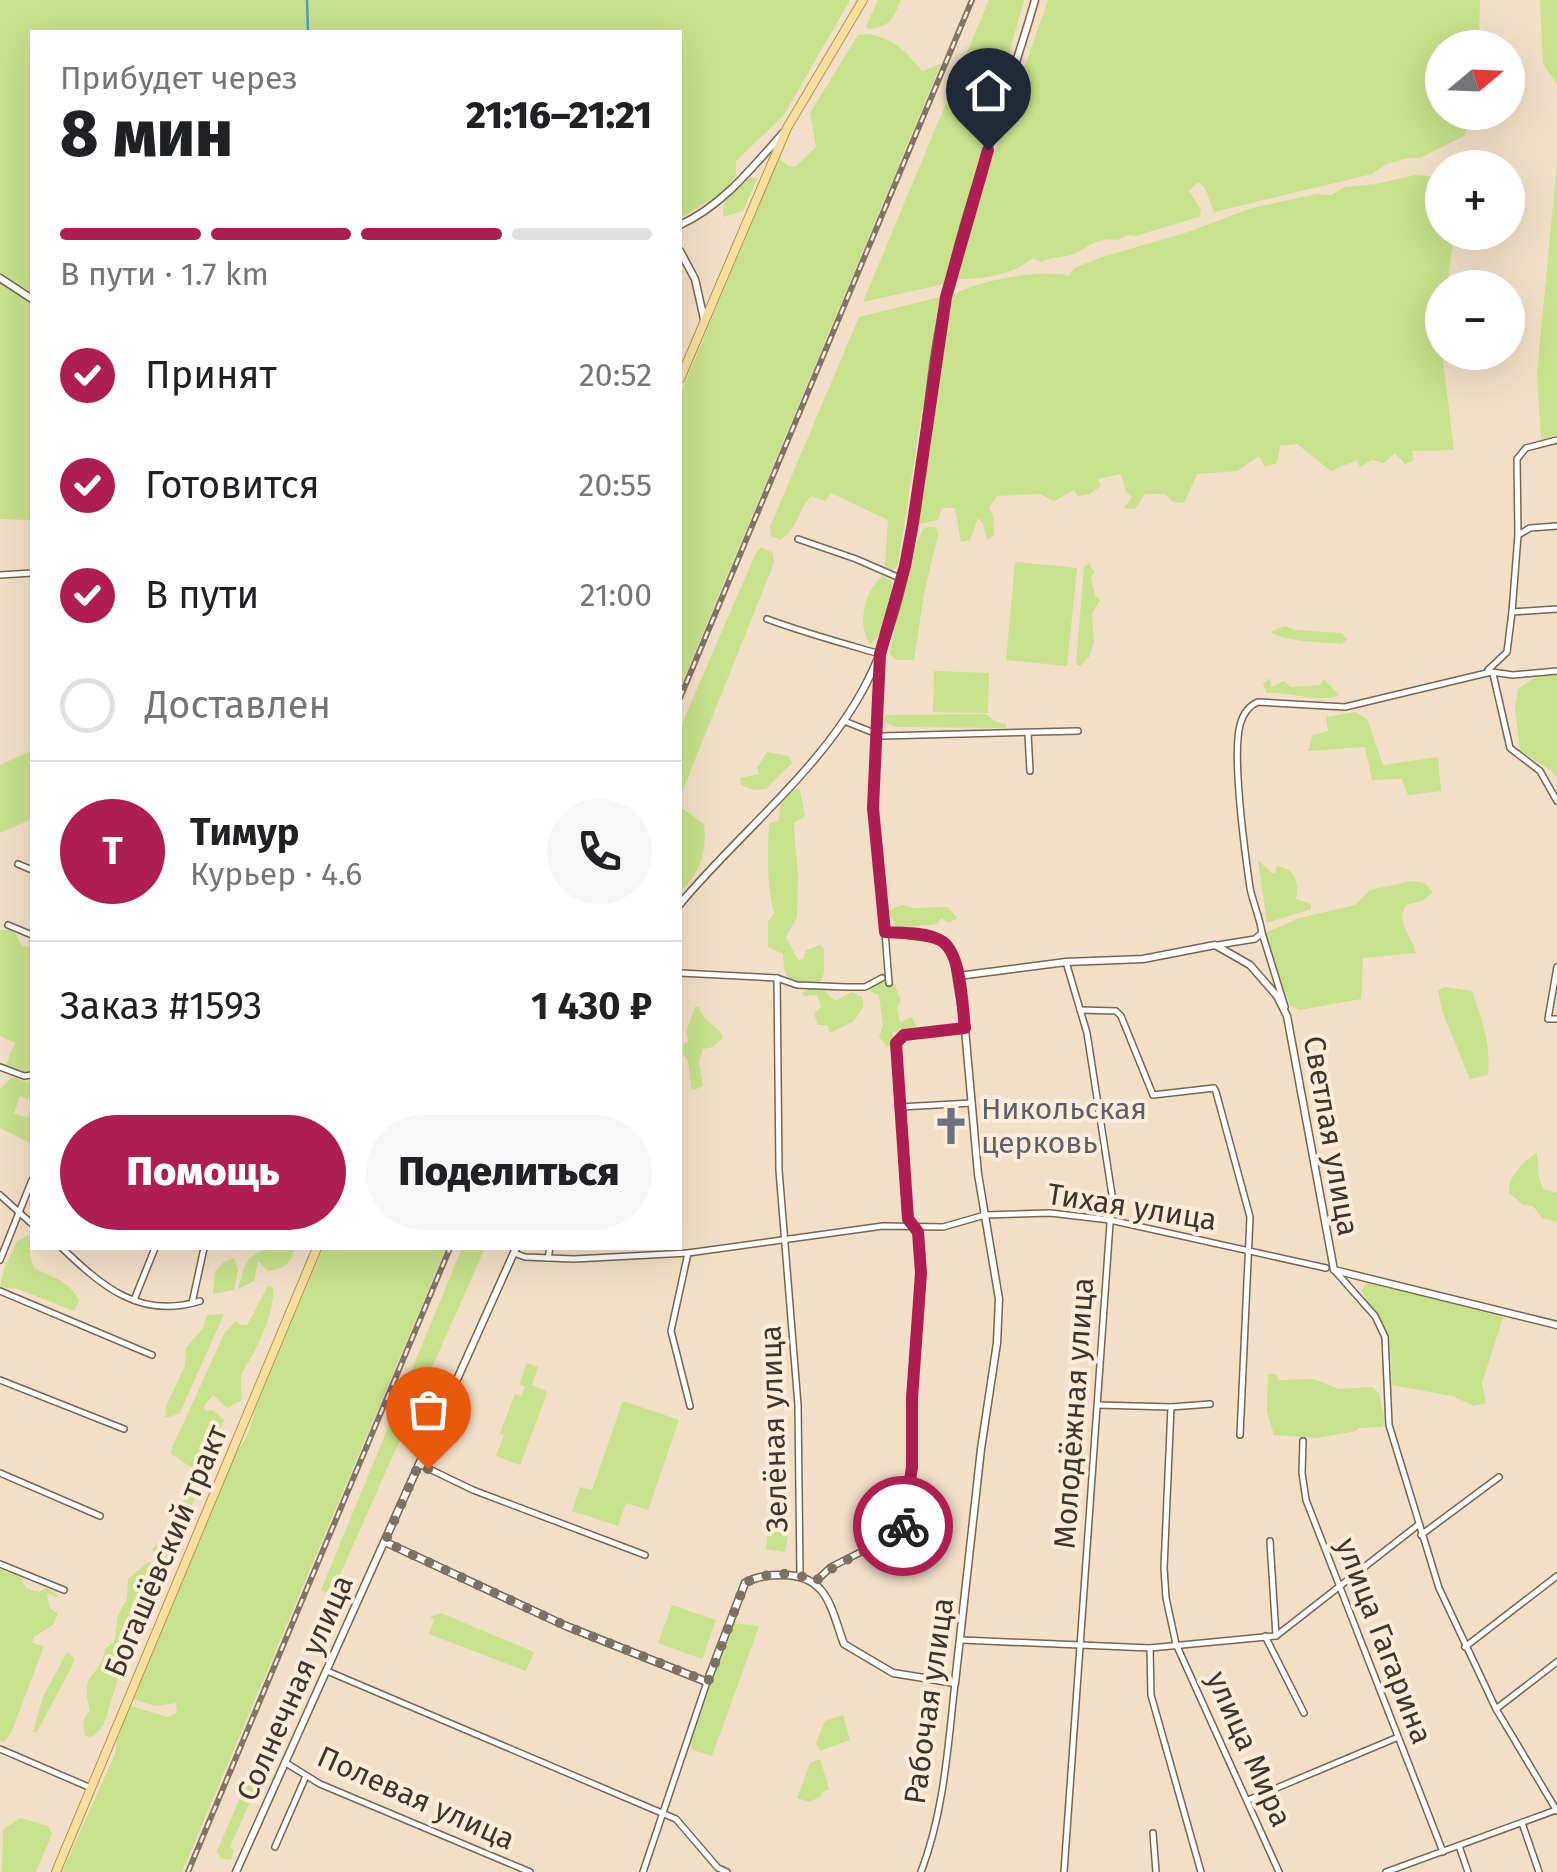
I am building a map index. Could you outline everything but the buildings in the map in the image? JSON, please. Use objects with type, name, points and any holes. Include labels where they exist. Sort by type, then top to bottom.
[{"type":"main road","points":[[682,373],[787,128],[864,0]]},
{"type":"main road","name":"Богашёвский тракт","points":[[56,1872],[315,1250]]},
{"type":"street","points":[[889,982],[873,808],[880,654],[902,579],[913,523],[946,297],[966,219],[1036,0]]},
{"type":"street","points":[[682,224],[720,200],[787,128]]},
{"type":"street","points":[[756,164],[764,164],[767,171]]},
{"type":"street","points":[[682,255],[700,295],[704,319]]},
{"type":"street","points":[[0,278],[30,297]]},
{"type":"street","points":[[700,295],[714,298]]},
{"type":"street","points":[[1481,674],[1507,652],[1518,535],[1519,454],[1526,448],[1557,440]]},
{"type":"street","points":[[1518,535],[1530,528],[1557,526]]},
{"type":"street","points":[[798,539],[902,579]]},
{"type":"street","points":[[0,575],[30,573]]},
{"type":"street","points":[[1512,612],[1557,610]]},
{"type":"street","points":[[767,620],[880,654]]},
{"type":"street","points":[[682,902],[844,721],[880,654]]},
{"type":"street","points":[[1492,672],[1510,748],[1540,771],[1557,801]]},
{"type":"street","points":[[1287,1016],[1251,893],[1245,848],[1238,747],[1242,720],[1250,706],[1258,702],[1345,707],[1492,672],[1557,672]]},
{"type":"street","points":[[844,721],[882,736],[1078,731]]},
{"type":"street","points":[[1028,733],[1030,771]]},
{"type":"street","points":[[18,864],[30,869]]},
{"type":"street","points":[[8,924],[30,934]]},
{"type":"street","name":"Рабочая улица","points":[[885,932],[939,939],[953,954],[998,1299],[997,1344],[981,1448],[944,1776],[932,1839],[921,1872]]},
{"type":"street","points":[[958,976],[1066,962],[1142,959],[1255,939],[1262,933]]},
{"type":"street","name":"Светлая улица","points":[[1215,946],[1240,957],[1264,978],[1287,1016],[1330,1269],[1376,1316],[1385,1337],[1389,1425],[1418,1525],[1465,1646],[1496,1709],[1556,1810]]},
{"type":"street","name":"Молодёжная улица","points":[[1064,1872],[1112,1195],[1080,1010],[1066,962]]},
{"type":"street","points":[[1557,967],[1548,1020],[1557,1018]]},
{"type":"street","points":[[682,973],[777,978],[797,985],[846,987],[865,986],[882,978]]},
{"type":"street","name":"Зелёная улица","points":[[643,1872],[745,1583],[774,1574],[800,1574],[798,1405],[779,1170],[777,978]]},
{"type":"street","points":[[1080,1010],[1116,1011],[1121,1016],[1153,1096],[1214,1088],[1216,1092],[1250,1218],[1240,1435]]},
{"type":"street","points":[[815,1582],[831,1567],[890,1537],[903,1526],[912,1467],[912,1398],[921,1273],[918,1232],[908,1219],[896,1043],[899,1037],[965,1028]]},
{"type":"street","points":[[0,1067],[30,1076]]},
{"type":"street","points":[[900,1108],[972,1102]]},
{"type":"street","points":[[0,1260],[30,1185]]},
{"type":"street","points":[[0,1195],[30,1222]]},
{"type":"street","name":"Тихая улица","points":[[515,1250],[548,1258],[688,1253],[883,1226],[942,1227],[985,1215],[1050,1213],[1110,1220],[1330,1269]]},
{"type":"street","points":[[65,1250],[102,1285],[134,1300],[176,1308],[200,1301]]},
{"type":"street","points":[[134,1300],[154,1250]]},
{"type":"street","points":[[192,1303],[204,1250]]},
{"type":"street","name":"Солнечная улица","points":[[236,1872],[515,1250]]},
{"type":"street","points":[[548,1258],[550,1250]]},
{"type":"street","points":[[688,1253],[671,1330],[690,1406]]},
{"type":"street","points":[[1330,1269],[1557,1325]]},
{"type":"street","points":[[0,1292],[152,1355]]},
{"type":"street","points":[[0,1380],[124,1429]]},
{"type":"street","points":[[1097,1405],[1171,1408],[1210,1404]]},
{"type":"street","name":"улица Мира","points":[[1171,1408],[1164,1568],[1176,1644],[1279,1872]]},
{"type":"street","name":"улица Гагарина","points":[[1303,1441],[1306,1500],[1443,1852]]},
{"type":"street","points":[[419,1464],[486,1496],[645,1555]]},
{"type":"street","points":[[0,1473],[100,1516]]},
{"type":"street","points":[[1422,1535],[1499,1477]]},
{"type":"street","points":[[962,1640],[1150,1648],[1276,1636],[1418,1525]]},
{"type":"street","points":[[1270,1541],[1276,1636]]},
{"type":"street","points":[[385,1542],[566,1626],[708,1682]]},
{"type":"street","points":[[0,1564],[64,1590]]},
{"type":"street","points":[[800,1574],[815,1582],[827,1596],[844,1644],[893,1673],[956,1683]]},
{"type":"street","points":[[1465,1646],[1557,1576]]},
{"type":"street","points":[[1264,1636],[1304,1713]]},
{"type":"street","points":[[1150,1648],[1151,1695],[1201,1872]]},
{"type":"street","points":[[1496,1709],[1557,1662]]},
{"type":"street","points":[[327,1671],[676,1819],[718,1868],[728,1872]]},
{"type":"street","points":[[1248,1800],[1396,1738]]},
{"type":"street","points":[[0,1749],[91,1788]]},
{"type":"street","name":"Полевая улица","points":[[286,1762],[320,1784],[501,1864],[530,1872]]},
{"type":"street","points":[[275,1847],[306,1776]]},
{"type":"street","points":[[1389,1872],[1556,1810]]},
{"type":"street","points":[[1522,1824],[1540,1872]]},
{"type":"street","points":[[1153,1833],[1156,1872]]},
{"type":"street","points":[[1459,1846],[1468,1872]]},
{"type":"green space","points":[[0,0],[850,0],[784,115],[736,161],[736,175],[724,192],[682,217],[682,30],[30,30],[30,520],[0,519]]},
{"type":"green space","points":[[878,0],[901,0],[890,21],[868,29],[866,26]]},
{"type":"green space","points":[[989,0],[1024,0],[944,284],[863,302]]},
{"type":"green space","points":[[1048,0],[1480,0],[1479,30],[1425,30],[1425,130],[1466,130],[1464,136],[1436,150],[1425,150],[1420,158],[1395,162],[1372,174],[1214,212],[1205,188],[1198,182],[1189,191],[1201,210],[1199,217],[1135,236],[1100,241],[1041,262],[1032,258],[998,275],[959,279],[956,272]]},
{"type":"green space","points":[[1540,0],[1557,0],[1557,84],[1543,64]]},
{"type":"green space","points":[[868,34],[898,46],[922,71],[941,64],[682,683],[682,390],[779,158],[795,167],[816,147],[810,113],[858,35]]},
{"type":"green space","points":[[1557,163],[1557,435],[1541,440],[1537,373]]},
{"type":"green space","points":[[1425,176],[1425,250],[1452,250],[1449,270],[1425,270],[1425,370],[1444,370],[1454,450],[1412,451],[1414,460],[1405,464],[1395,453],[1384,463],[1372,460],[1360,467],[1357,460],[1331,471],[1297,444],[1280,446],[1277,463],[1265,467],[1259,456],[1237,471],[1197,474],[1184,503],[1173,502],[1165,494],[1145,494],[1135,509],[1124,508],[1132,497],[1126,492],[1121,474],[1098,479],[1101,486],[1090,494],[1078,496],[1074,490],[1054,501],[1040,494],[997,496],[989,507],[994,535],[987,540],[978,518],[970,540],[961,542],[955,508],[942,508],[938,520],[919,524],[935,379],[950,296],[1009,277],[1069,276],[1074,268],[1102,257],[1252,208]]},
{"type":"green space","points":[[751,177],[757,179],[743,211],[723,217],[724,202]]},
{"type":"green space","points":[[940,297],[898,564],[893,570],[885,567],[888,520],[831,493],[825,501],[811,496],[786,536],[780,540],[771,536],[770,527],[859,317]]},
{"type":"green space","points":[[936,527],[938,534],[914,660],[896,660],[890,653],[907,574],[923,529]]},
{"type":"green space","points":[[761,547],[773,553],[774,563],[682,792],[682,723]]},
{"type":"green space","points":[[1015,562],[1077,568],[1067,666],[1006,660]]},
{"type":"green space","points":[[1089,563],[1094,572],[1091,578],[1095,596],[1100,600],[1092,614],[1094,642],[1089,657],[1080,666],[1076,664],[1084,567]]},
{"type":"green space","points":[[883,576],[892,582],[889,607],[880,633],[870,644],[864,627],[864,608],[871,589]]},
{"type":"green space","points":[[1285,626],[1341,633],[1347,639],[1342,644],[1305,641],[1270,632]]},
{"type":"green space","points":[[934,671],[989,673],[988,713],[933,712]]},
{"type":"green space","points":[[1557,675],[1557,779],[1551,770],[1520,751],[1515,710],[1518,689],[1535,677]]},
{"type":"green space","points":[[1270,678],[1271,687],[1284,681],[1291,687],[1320,685],[1324,679],[1339,695],[1322,698],[1266,693],[1263,684]]},
{"type":"green space","points":[[1355,712],[1367,719],[1383,765],[1438,757],[1441,791],[1408,795],[1402,779],[1372,780],[1365,747],[1308,751],[1313,735],[1328,731],[1326,717]]},
{"type":"green space","points":[[986,714],[1006,724],[1006,728],[896,727],[882,721],[886,715]]},
{"type":"green space","points":[[30,751],[30,820],[0,833],[0,765]]},
{"type":"green space","points":[[767,752],[789,756],[792,763],[766,789],[741,785],[740,778],[759,774],[757,768]]},
{"type":"green space","points":[[795,789],[800,790],[805,816],[794,823],[797,917],[786,937],[798,960],[803,959],[806,950],[820,945],[824,949],[820,982],[789,981],[783,954],[768,947],[768,922],[774,913],[768,870],[769,824],[779,820],[780,803]]},
{"type":"green space","points":[[682,808],[704,824],[705,834],[698,869],[682,890]]},
{"type":"green space","points":[[1258,860],[1272,873],[1277,866],[1292,873],[1296,899],[1311,904],[1311,909],[1267,923]]},
{"type":"green space","points":[[1411,881],[1424,883],[1433,892],[1422,901],[1406,905],[1403,912],[1403,924],[1416,953],[1363,958],[1361,999],[1300,1010],[1290,1006],[1265,933],[1300,918],[1355,905],[1370,890]]},
{"type":"green space","points":[[902,905],[948,907],[957,918],[949,923],[941,918],[937,924],[902,928],[896,926],[888,911]]},
{"type":"green space","points":[[0,930],[13,930],[22,946],[30,946],[30,1073],[0,1065],[6,1064],[15,1043],[0,1036]]},
{"type":"green space","points":[[884,980],[894,984],[901,1000],[897,1009],[900,1022],[912,1017],[917,1029],[893,1032],[892,1045],[887,1047],[879,1037],[883,1025],[879,995],[869,991],[872,985]]},
{"type":"green space","points":[[1445,987],[1472,991],[1487,1042],[1488,1075],[1470,1079],[1442,1011],[1438,990]]},
{"type":"green space","points":[[810,988],[823,989],[835,1001],[852,992],[862,997],[864,1006],[854,1021],[830,1033],[827,1025],[818,1025],[814,1014],[821,1007],[817,995],[803,996]]},
{"type":"green space","points":[[699,1006],[723,1038],[713,1047],[703,1049],[699,1061],[703,1086],[694,1090],[688,1061],[682,1054],[689,1040],[686,1032],[695,1007]]},
{"type":"green space","points":[[12,1077],[30,1083],[30,1100],[20,1096],[14,1113],[27,1118],[30,1110],[30,1143],[0,1128],[0,1089]]},
{"type":"green space","points":[[1537,1153],[1543,1189],[1557,1193],[1557,1222],[1542,1218],[1533,1206],[1523,1205],[1509,1193],[1517,1170]]},
{"type":"green space","points":[[30,1235],[34,1268],[71,1289],[79,1301],[74,1311],[18,1289],[0,1287],[17,1241]]},
{"type":"green space","points":[[294,1250],[289,1261],[278,1269],[268,1271],[258,1261],[254,1281],[238,1289],[247,1262],[256,1254]]},
{"type":"green space","points":[[322,1250],[445,1250],[182,1872],[62,1872],[115,1754],[118,1733],[131,1706],[168,1717],[177,1713],[176,1703],[155,1706],[134,1699],[237,1451],[249,1431],[255,1408]]},
{"type":"green space","points":[[461,1250],[484,1250],[331,1595],[321,1590]]},
{"type":"green space","points":[[234,1258],[238,1270],[234,1290],[213,1294],[215,1271]]},
{"type":"green space","points":[[1368,1282],[1503,1317],[1482,1383],[1486,1403],[1474,1406],[1452,1396],[1392,1385],[1387,1334],[1361,1291]]},
{"type":"green space","points":[[268,1286],[273,1288],[271,1308],[259,1342],[242,1372],[241,1401],[227,1408],[213,1395],[204,1406],[205,1411],[213,1410],[224,1420],[203,1475],[171,1454],[172,1448],[225,1332],[236,1321],[247,1325]]},
{"type":"green space","points":[[224,1314],[179,1414],[165,1418],[166,1406],[185,1366],[186,1348],[203,1328],[207,1315]]},
{"type":"green space","points":[[527,1363],[538,1367],[532,1385],[546,1391],[546,1396],[520,1465],[496,1456],[515,1394],[521,1396],[525,1387],[519,1384]]},
{"type":"green space","points":[[1268,1374],[1276,1374],[1279,1380],[1314,1379],[1339,1389],[1372,1387],[1379,1394],[1385,1422],[1382,1427],[1317,1438],[1274,1435],[1267,1412]]},
{"type":"green space","points":[[623,1401],[679,1420],[648,1510],[626,1503],[618,1526],[572,1511],[580,1487],[592,1490]]},
{"type":"green space","points":[[196,1480],[200,1484],[169,1564],[161,1564],[152,1549],[167,1536]]},
{"type":"green space","points":[[769,1520],[790,1523],[785,1552],[766,1549]]},
{"type":"green space","points":[[148,1562],[166,1569],[163,1578],[121,1670],[103,1726],[92,1737],[85,1736],[83,1721],[90,1710],[89,1680],[105,1649],[114,1642],[118,1616],[127,1598],[128,1579]]},
{"type":"green space","points":[[0,1569],[20,1577],[26,1588],[39,1592],[47,1588],[58,1596],[47,1596],[50,1609],[58,1613],[53,1625],[34,1637],[32,1643],[44,1646],[4,1742],[0,1741]]},
{"type":"green space","points":[[672,1605],[716,1620],[702,1659],[658,1643]]},
{"type":"green space","points":[[441,1613],[534,1652],[526,1671],[429,1634],[434,1620],[430,1617]]},
{"type":"green space","points":[[732,1623],[759,1626],[712,1756],[693,1750],[690,1745]]},
{"type":"green space","points":[[67,1652],[74,1658],[72,1666],[37,1732],[33,1732],[43,1697]]},
{"type":"green space","points":[[843,1715],[850,1740],[820,1751],[816,1743],[825,1721]]},
{"type":"green space","points":[[820,1759],[829,1789],[809,1802],[797,1798],[810,1763]]},
{"type":"green space","points":[[247,1782],[257,1786],[230,1847],[234,1851],[231,1860],[221,1858],[217,1851]]},
{"type":"green space","points":[[20,1818],[48,1826],[52,1834],[36,1872],[2,1872],[3,1830]]},
{"type":"waterway","points":[[307,0],[308,30]]},
{"type":"railway","points":[[682,693],[972,0]]},
{"type":"railway","points":[[188,1872],[449,1250]]},
{"type":"way so far","points":[[428,1469],[419,1464],[385,1542],[566,1626],[708,1682],[748,1580],[800,1574],[815,1582],[831,1567],[890,1537],[903,1526]]},
{"type":"place","name":"Никольская церковь","points":[[951,1126]]},
{"type":"route","points":[[903,1526],[912,1467],[912,1398],[921,1273],[918,1232],[908,1219],[896,1043],[904,1035],[965,1028],[958,976],[947,946],[939,939],[919,934],[885,932],[873,808],[874,731],[880,654],[913,523],[938,337],[966,219],[988,150]]}]
